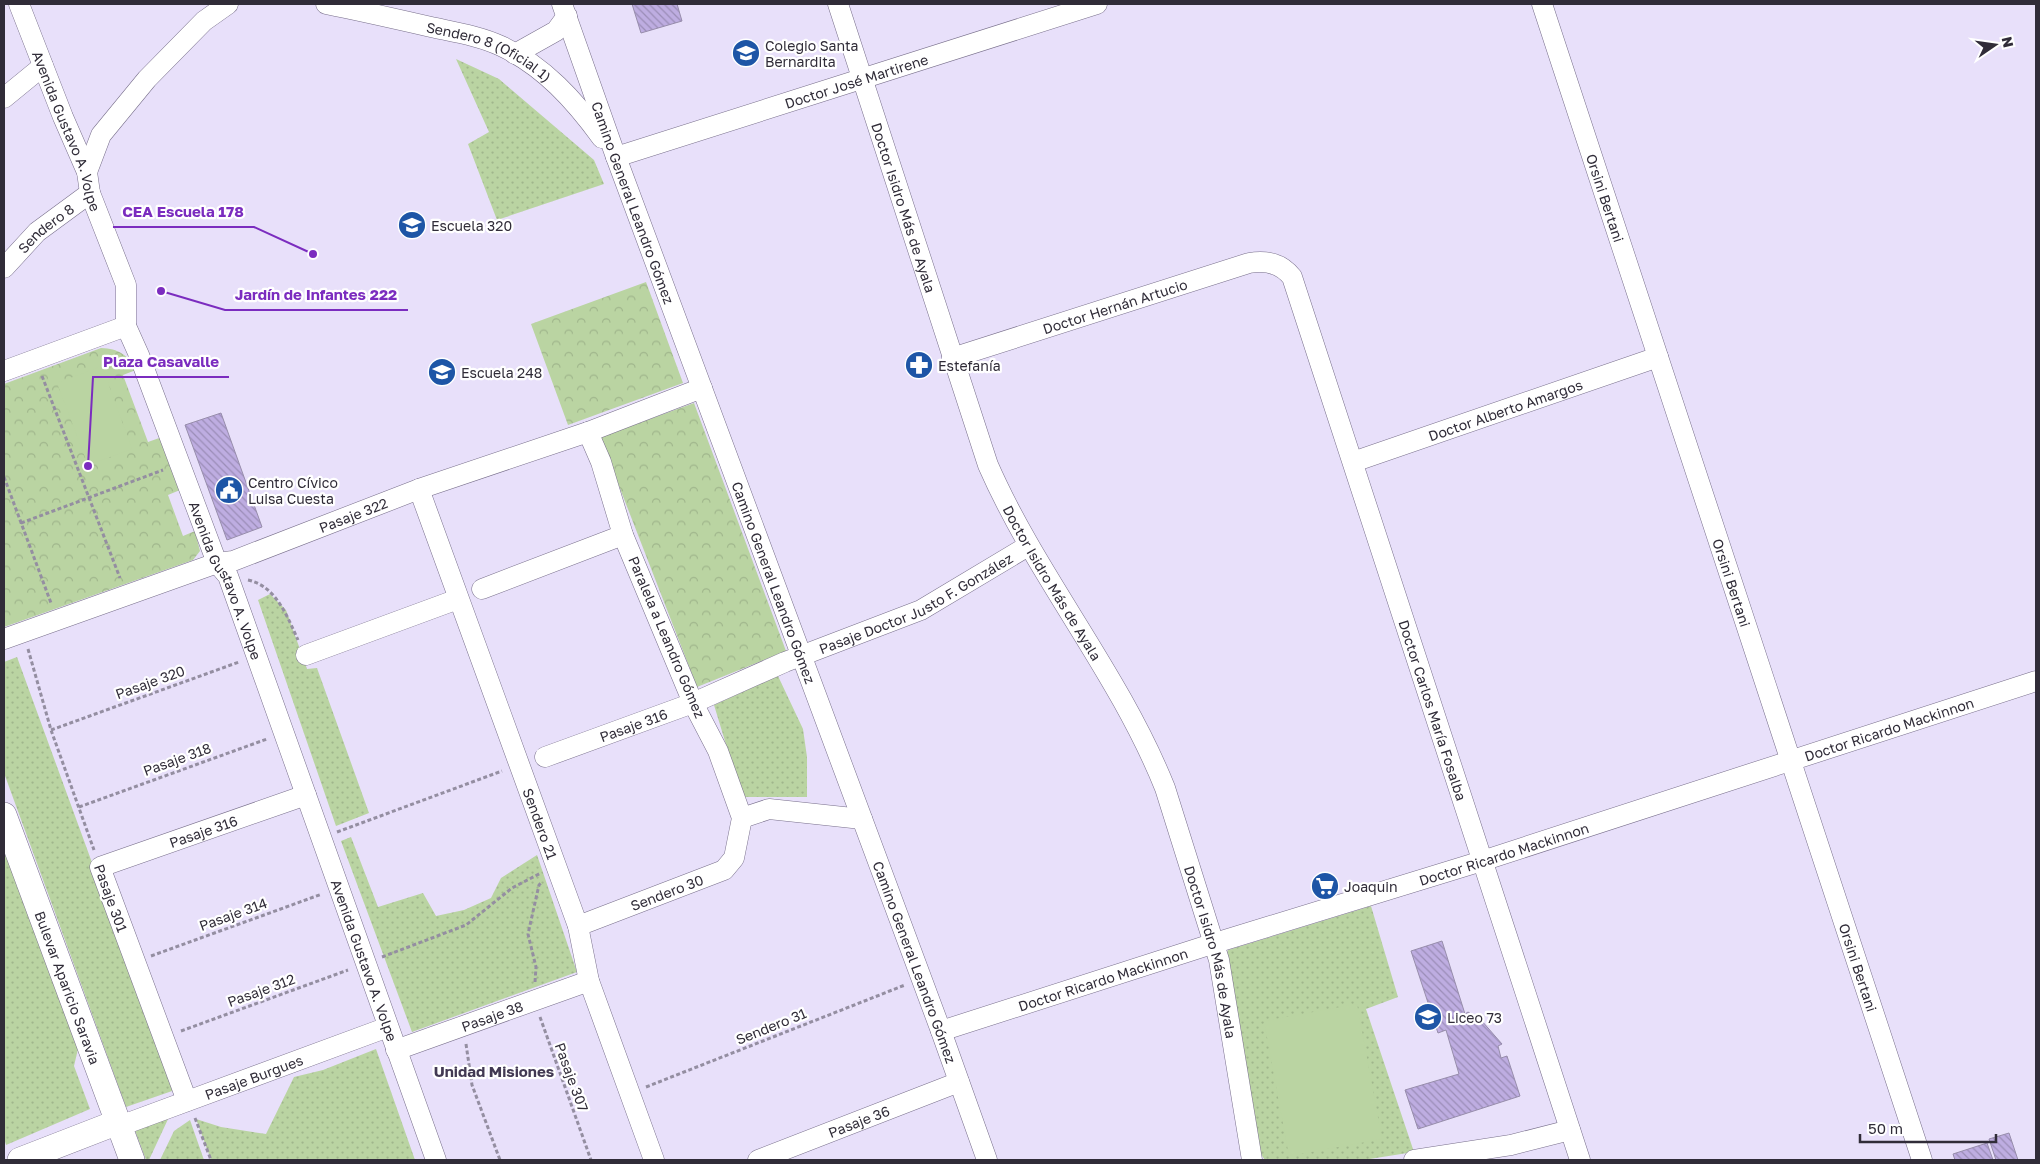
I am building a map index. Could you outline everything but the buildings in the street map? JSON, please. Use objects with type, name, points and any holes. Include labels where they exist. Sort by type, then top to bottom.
[{"type":"street","name":"Avenida Gustavo A. Volpe","points":[[19,4],[87,172],[90,193],[126,285],[126,326],[256,656],[436,1160]]},
{"type":"street","points":[[87,172],[102,135],[147,79],[175,48],[204,21],[228,4]]},
{"type":"street","name":"Sendero 8 (Oficial 1)","points":[[326,4],[462,34],[500,46],[515,54],[554,82],[586,116],[616,157]]},
{"type":"street","name":"Doctor Isidro Más de Ayala","points":[[838,4],[988,465],[1011,516],[1114,688],[1155,762],[1215,943],[1252,1160]]},
{"type":"street","name":"Doctor José Martirene","points":[[616,157],[1097,4]]},
{"type":"street","name":"Orsini Bertani","points":[[1542,4],[1922,1160]]},
{"type":"street","points":[[515,54],[556,31],[564,10]]},
{"type":"street","name":"Camino General Leandro Gómez","points":[[564,10],[616,157],[941,1031],[987,1160]]},
{"type":"street","points":[[4,98],[43,66]]},
{"type":"street","name":"Sendero 8","points":[[4,268],[37,232],[90,193]]},
{"type":"street","name":"Doctor Hernán Artucio","points":[[952,358],[1249,263],[1258,262],[1279,265]]},
{"type":"street","name":"Doctor Carlos María Fosalba","points":[[1279,265],[1292,277],[1580,1160]]},
{"type":"street","points":[[4,371],[126,326]]},
{"type":"street","name":"Doctor Alberto Amargos","points":[[1353,462],[1658,357]]},
{"type":"street","name":"Pasaje 322","points":[[13,636],[126,595],[223,570],[233,561],[419,490],[588,432],[702,388]]},
{"type":"street","name":"Paralela a Leandro Gómez","points":[[588,432],[601,462],[623,535],[693,702],[718,751],[742,818],[739,841]]},
{"type":"street","name":"Sendero 21","points":[[419,490],[554,867],[578,926],[589,981],[654,1160]]},
{"type":"street","points":[[482,589],[623,535]]},
{"type":"street","name":"Pasaje Doctor Justo F. González","points":[[802,656],[921,610],[1028,546]]},
{"type":"street","points":[[306,655],[458,599]]},
{"type":"street","name":"Pasaje 316","points":[[546,757],[693,702],[802,656]]},
{"type":"street","name":"Doctor Ricardo Mackinnon","points":[[941,1031],[1215,943],[1482,861],[2036,681]]},
{"type":"street","name":"Pasaje 316","points":[[100,867],[306,794]]},
{"type":"street","points":[[742,818],[769,809],[862,819]]},
{"type":"street","name":"Bulevar Aparicio Saravia","points":[[4,815],[132,1160]]},
{"type":"street","name":"Sendero 30","points":[[578,926],[724,870],[734,858],[739,841]]},
{"type":"street","name":"Pasaje 301","points":[[100,867],[187,1101]]},
{"type":"street","name":"Pasaje 38","points":[[396,1050],[589,981]]},
{"type":"street","name":"Pasaje Burgues","points":[[118,1122],[128,1122],[388,1027]]},
{"type":"street","name":"Pasaje 36","points":[[758,1160],[959,1082]]},
{"type":"street","points":[[20,1160],[118,1122]]},
{"type":"street","points":[[1414,1160],[1511,1145],[1570,1130]]},
{"type":"path","points":[[35,359],[126,595]]},
{"type":"path","points":[[21,523],[180,464]]},
{"type":"path","points":[[4,477],[57,620]]},
{"type":"path","points":[[223,570],[260,583],[282,606],[306,655]]},
{"type":"path","name":"Pasaje 301","points":[[13,636],[52,730],[100,867]]},
{"type":"path","name":"Pasaje 320","points":[[52,730],[256,656]]},
{"type":"path","name":"Pasaje 318","points":[[79,807],[284,733]]},
{"type":"path","points":[[321,838],[518,765]]},
{"type":"path","points":[[534,1000],[536,967],[528,934],[539,885],[554,867]]},
{"type":"path","name":"Pasaje 312","points":[[164,1038],[466,925],[512,888],[554,867]]},
{"type":"path","name":"Pasaje 314","points":[[135,962],[339,888]]},
{"type":"path","name":"Sendero 31","points":[[629,1094],[921,978]]},
{"type":"path","name":"Pasaje 307","points":[[534,1000],[591,1160]]},
{"type":"path","points":[[463,1026],[472,1085],[500,1160]]},
{"type":"path","points":[[187,1101],[211,1160]]},
{"type":"green space","points":[[456,59],[499,79],[594,160],[604,184],[497,220],[468,144],[489,132]]},
{"type":"green space","points":[[646,282],[683,383],[568,425],[531,324]]},
{"type":"green space","points":[[101,348],[122,353],[136,370],[123,375],[148,442],[162,437],[180,490],[168,495],[183,536],[195,531],[200,551],[193,560],[4,627],[4,384]]},
{"type":"green space","points":[[102,366],[132,449],[88,465],[57,383]]},
{"type":"green space","points":[[694,403],[786,651],[697,687],[600,437]]},
{"type":"green space","points":[[270,594],[286,610],[307,669],[317,668],[369,813],[336,826],[258,600]]},
{"type":"green space","points":[[17,657],[175,1090],[126,1107],[4,773],[4,662]]},
{"type":"green space","points":[[778,676],[803,729],[807,757],[807,797],[742,797],[714,705]]},
{"type":"green space","points":[[351,837],[378,907],[423,893],[436,916],[464,910],[491,898],[501,878],[537,855],[577,972],[412,1032],[341,841]]},
{"type":"green space","points":[[4,841],[78,1049],[74,1066],[90,1109],[6,1145],[4,1138]]},
{"type":"green space","points":[[1371,906],[1398,997],[1366,1009],[1414,1152],[1363,1160],[1265,1160],[1259,1152],[1226,955],[1228,950]]},
{"type":"green space","points":[[1357,1004],[1382,1139],[1289,1156],[1264,1021]]},
{"type":"green space","points":[[376,1049],[415,1160],[211,1160],[196,1119],[221,1127],[266,1134],[294,1077],[323,1070]]},
{"type":"green space","points":[[169,1117],[149,1160],[146,1160],[134,1128]]},
{"type":"green space","points":[[190,1120],[204,1160],[160,1160],[174,1131]]},
{"type":"place","name":"Colegio Santa Bernardita","points":[[746,53]]},
{"type":"place","name":"Escuela 320","points":[[412,225]]},
{"type":"place","name":"CEA Escuela 178","points":[[313,254]]},
{"type":"place","name":"Jardín de Infantes 222","points":[[161,291]]},
{"type":"place","name":"Estefanía","points":[[919,365]]},
{"type":"place","name":"Escuela 248","points":[[442,372]]},
{"type":"place","name":"Plaza Casavalle","points":[[88,466]]},
{"type":"place","name":"Centro Cívico Luisa Cuesta","points":[[229,490]]},
{"type":"place","name":"Joaquin","points":[[1325,886]]},
{"type":"place","name":"Liceo 73","points":[[1428,1017]]},
{"type":"district","name":"Unidad Misiones","points":[[494,1071]]}]
